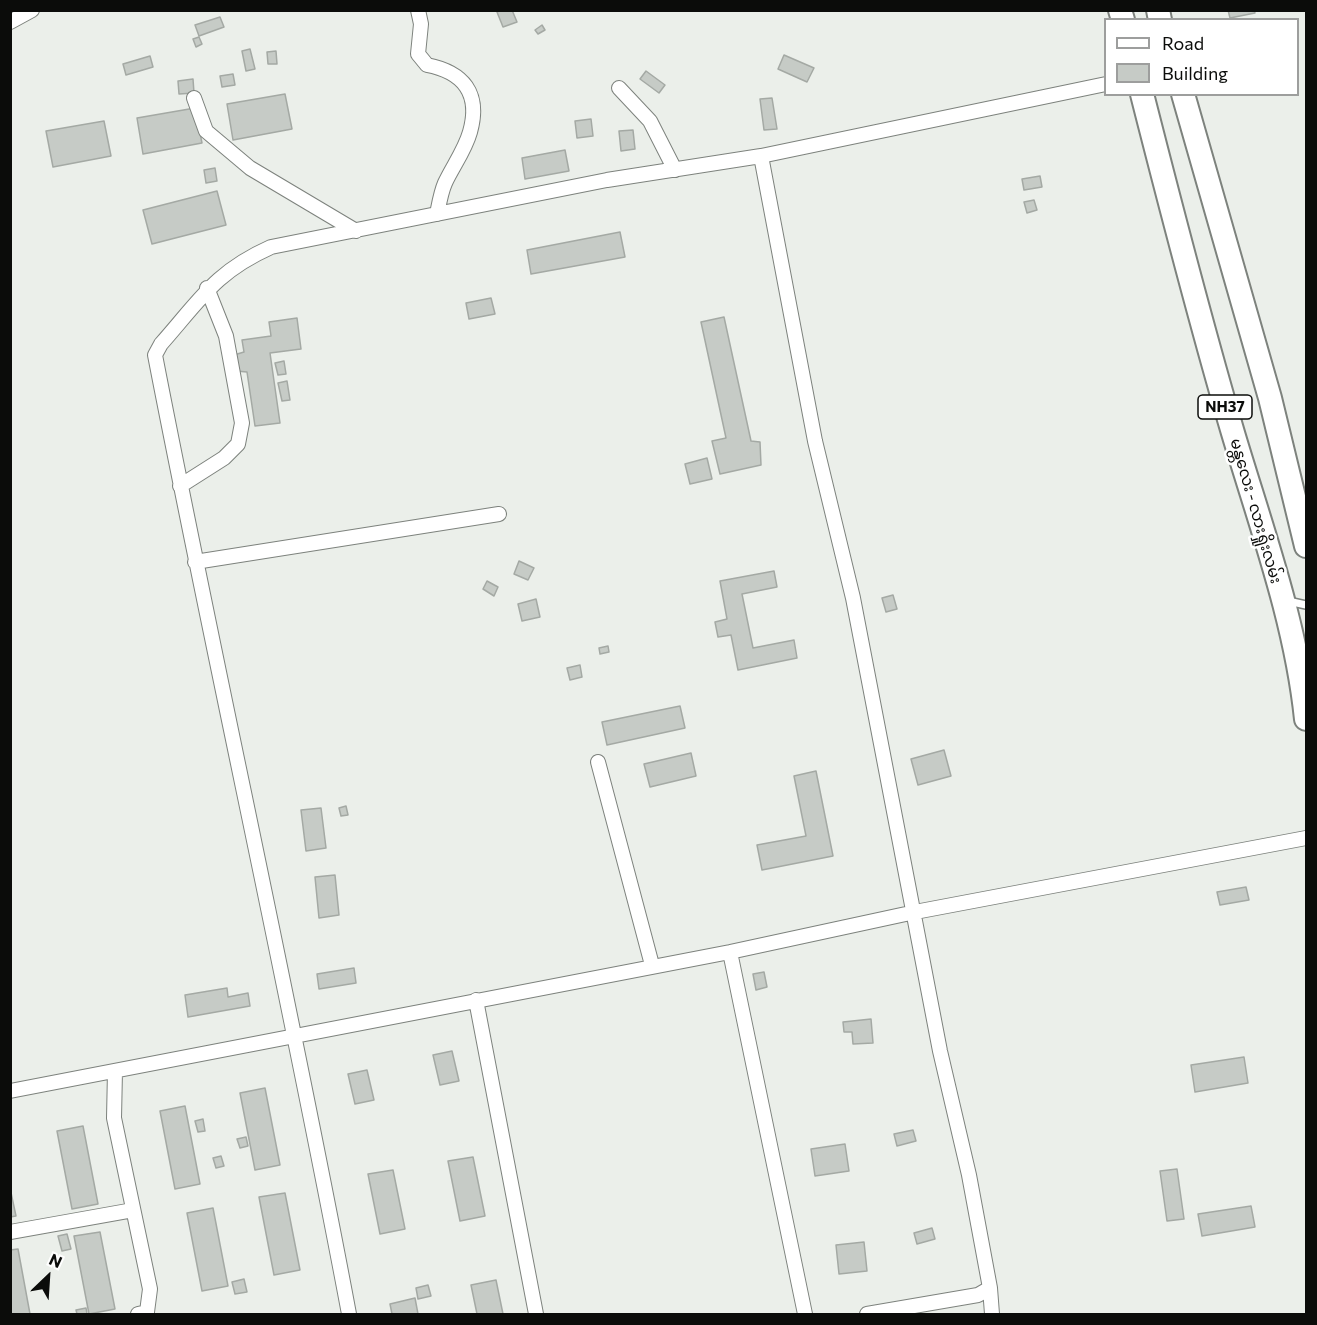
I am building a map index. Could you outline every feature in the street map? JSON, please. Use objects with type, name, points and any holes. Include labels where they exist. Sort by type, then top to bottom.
[{"type":"highway","name":"မန္တလေး - လားရှိုးလမ်း","points":[[1143,96],[1199,319],[1282,600],[1302,680],[1306,719]]},
{"type":"highway","name":"NH37","points":[[1184,96],[1267,387],[1306,546]]},
{"type":"street","points":[[10,22],[32,10]]},
{"type":"street","points":[[418,10],[421,24],[418,54],[427,65],[443,68],[459,76],[472,94],[471,131],[445,184],[436,214]]},
{"type":"street","points":[[349,1314],[295,1034],[180,486],[155,355],[160,344],[186,316],[207,288],[247,258],[271,248],[436,214],[761,156],[1104,84]]},
{"type":"street","points":[[619,88],[650,121],[675,170]]},
{"type":"street","points":[[194,98],[206,130],[250,168],[356,231]]},
{"type":"street","points":[[761,156],[815,441],[853,598],[990,1288],[992,1314]]},
{"type":"street","points":[[180,486],[224,458],[238,444],[242,423],[226,336],[207,288]]},
{"type":"street","points":[[195,562],[499,514]]},
{"type":"street","points":[[598,762],[652,965]]},
{"type":"street","points":[[10,1091],[652,965],[730,952],[915,912],[1306,838]]},
{"type":"street","points":[[730,952],[805,1314]]},
{"type":"street","points":[[476,1000],[536,1314]]},
{"type":"street","points":[[115,1071],[114,1119],[150,1289],[147,1312],[138,1314]]},
{"type":"street","points":[[10,1232],[133,1210]]},
{"type":"street","points":[[867,1314],[978,1295],[990,1288]]},
{"type":"lane","points":[[1282,600],[1306,605]]},
{"type":"building","points":[[512,10],[517,22],[503,27],[497,12]]},
{"type":"building","points":[[1228,10],[1254,10],[1255,13],[1230,18]]},
{"type":"building","points":[[220,17],[224,27],[199,36],[195,25]]},
{"type":"building","points":[[542,25],[545,30],[538,34],[535,30]]},
{"type":"building","points":[[199,37],[202,44],[196,47],[193,39]]},
{"type":"building","points":[[250,49],[255,69],[246,71],[242,51]]},
{"type":"building","points":[[276,51],[277,64],[268,64],[267,52]]},
{"type":"building","points":[[784,55],[814,68],[807,82],[778,69]]},
{"type":"building","points":[[150,56],[153,67],[126,75],[123,64]]},
{"type":"building","points":[[646,71],[665,85],[659,93],[640,79]]},
{"type":"building","points":[[233,74],[235,85],[222,87],[220,76]]},
{"type":"building","points":[[193,79],[194,93],[179,94],[178,81]]},
{"type":"building","points":[[285,94],[292,129],[233,140],[227,104]]},
{"type":"building","points":[[772,98],[777,129],[764,130],[760,99]]},
{"type":"building","points":[[195,108],[202,143],[143,154],[137,118]]},
{"type":"building","points":[[591,119],[593,136],[577,138],[575,121]]},
{"type":"building","points":[[104,121],[111,156],[53,167],[46,131]]},
{"type":"building","points":[[633,130],[635,149],[621,151],[619,131]]},
{"type":"building","points":[[565,150],[569,171],[525,179],[522,158]]},
{"type":"building","points":[[215,168],[217,181],[206,183],[204,170]]},
{"type":"building","points":[[1040,176],[1042,187],[1024,190],[1022,179]]},
{"type":"building","points":[[217,191],[226,225],[152,244],[143,210]]},
{"type":"building","points":[[1034,200],[1037,210],[1027,213],[1024,202]]},
{"type":"building","points":[[620,232],[625,257],[531,274],[527,250]]},
{"type":"building","points":[[491,298],[495,314],[469,319],[466,303]]},
{"type":"building","points":[[724,317],[751,441],[760,442],[761,465],[720,474],[712,441],[726,438],[701,322]]},
{"type":"building","points":[[297,318],[301,349],[270,353],[280,423],[255,426],[247,372],[236,371],[234,355],[244,352],[242,340],[271,336],[269,322]]},
{"type":"building","points":[[284,361],[286,374],[278,375],[275,363]]},
{"type":"building","points":[[287,381],[290,400],[282,401],[278,383]]},
{"type":"building","points":[[707,458],[712,479],[690,484],[685,464]]},
{"type":"building","points":[[519,561],[534,568],[528,580],[514,574]]},
{"type":"building","points":[[774,571],[777,587],[742,594],[753,648],[794,640],[797,658],[738,670],[731,635],[718,637],[715,622],[727,619],[720,581]]},
{"type":"building","points":[[487,581],[498,587],[494,596],[483,589]]},
{"type":"building","points":[[893,595],[897,609],[886,612],[882,598]]},
{"type":"building","points":[[536,599],[540,617],[522,621],[518,604]]},
{"type":"building","points":[[608,646],[609,652],[600,654],[599,648]]},
{"type":"building","points":[[580,665],[582,677],[570,680],[567,668]]},
{"type":"building","points":[[680,706],[685,728],[607,745],[602,722]]},
{"type":"building","points":[[944,750],[951,776],[918,785],[911,759]]},
{"type":"building","points":[[691,753],[696,776],[650,787],[644,764]]},
{"type":"building","points":[[816,771],[833,856],[762,870],[757,845],[806,836],[794,776]]},
{"type":"building","points":[[346,806],[348,815],[341,816],[339,808]]},
{"type":"building","points":[[321,808],[326,848],[306,851],[301,810]]},
{"type":"building","points":[[335,875],[339,915],[319,918],[315,877]]},
{"type":"building","points":[[1246,887],[1249,900],[1220,905],[1217,892]]},
{"type":"building","points":[[354,968],[356,983],[319,989],[317,974]]},
{"type":"building","points":[[764,972],[767,987],[756,990],[753,974]]},
{"type":"building","points":[[227,988],[228,997],[248,993],[250,1006],[188,1017],[185,995]]},
{"type":"building","points":[[871,1019],[873,1043],[853,1044],[852,1032],[844,1032],[843,1022]]},
{"type":"building","points":[[452,1051],[459,1081],[440,1085],[433,1055]]},
{"type":"building","points":[[1244,1057],[1248,1083],[1195,1092],[1191,1065]]},
{"type":"building","points":[[367,1070],[374,1100],[355,1104],[348,1074]]},
{"type":"building","points":[[265,1088],[280,1165],[255,1170],[240,1093]]},
{"type":"building","points":[[185,1106],[200,1184],[175,1189],[160,1111]]},
{"type":"building","points":[[203,1119],[205,1131],[198,1132],[195,1121]]},
{"type":"building","points":[[83,1126],[98,1204],[72,1209],[57,1131]]},
{"type":"building","points":[[913,1130],[916,1141],[897,1146],[894,1134]]},
{"type":"building","points":[[246,1137],[248,1146],[240,1148],[237,1139]]},
{"type":"building","points":[[845,1144],[849,1171],[815,1176],[811,1149]]},
{"type":"building","points":[[221,1156],[224,1166],[216,1168],[213,1158]]},
{"type":"building","points":[[473,1157],[485,1216],[460,1221],[448,1161]]},
{"type":"building","points":[[1177,1169],[1184,1219],[1167,1221],[1160,1171]]},
{"type":"building","points":[[393,1170],[405,1229],[380,1234],[368,1174]]},
{"type":"building","points":[[10,1188],[16,1216],[10,1217]]},
{"type":"building","points":[[285,1193],[300,1270],[274,1275],[259,1197]]},
{"type":"building","points":[[1251,1206],[1255,1227],[1202,1236],[1198,1214]]},
{"type":"building","points":[[213,1208],[228,1286],[202,1291],[187,1213]]},
{"type":"building","points":[[932,1228],[935,1239],[917,1244],[914,1233]]},
{"type":"building","points":[[100,1232],[115,1309],[89,1314],[74,1236]]},
{"type":"building","points":[[67,1234],[71,1249],[62,1251],[58,1236]]},
{"type":"building","points":[[864,1242],[867,1271],[839,1274],[836,1245]]},
{"type":"building","points":[[18,1249],[30,1314],[10,1314],[10,1250]]},
{"type":"building","points":[[244,1279],[247,1292],[235,1294],[232,1282]]},
{"type":"building","points":[[496,1280],[503,1314],[477,1314],[471,1285]]},
{"type":"building","points":[[428,1285],[431,1296],[418,1299],[416,1288]]},
{"type":"building","points":[[415,1298],[418,1314],[392,1314],[390,1304]]},
{"type":"building","points":[[86,1308],[87,1314],[77,1314],[76,1310]]}]
